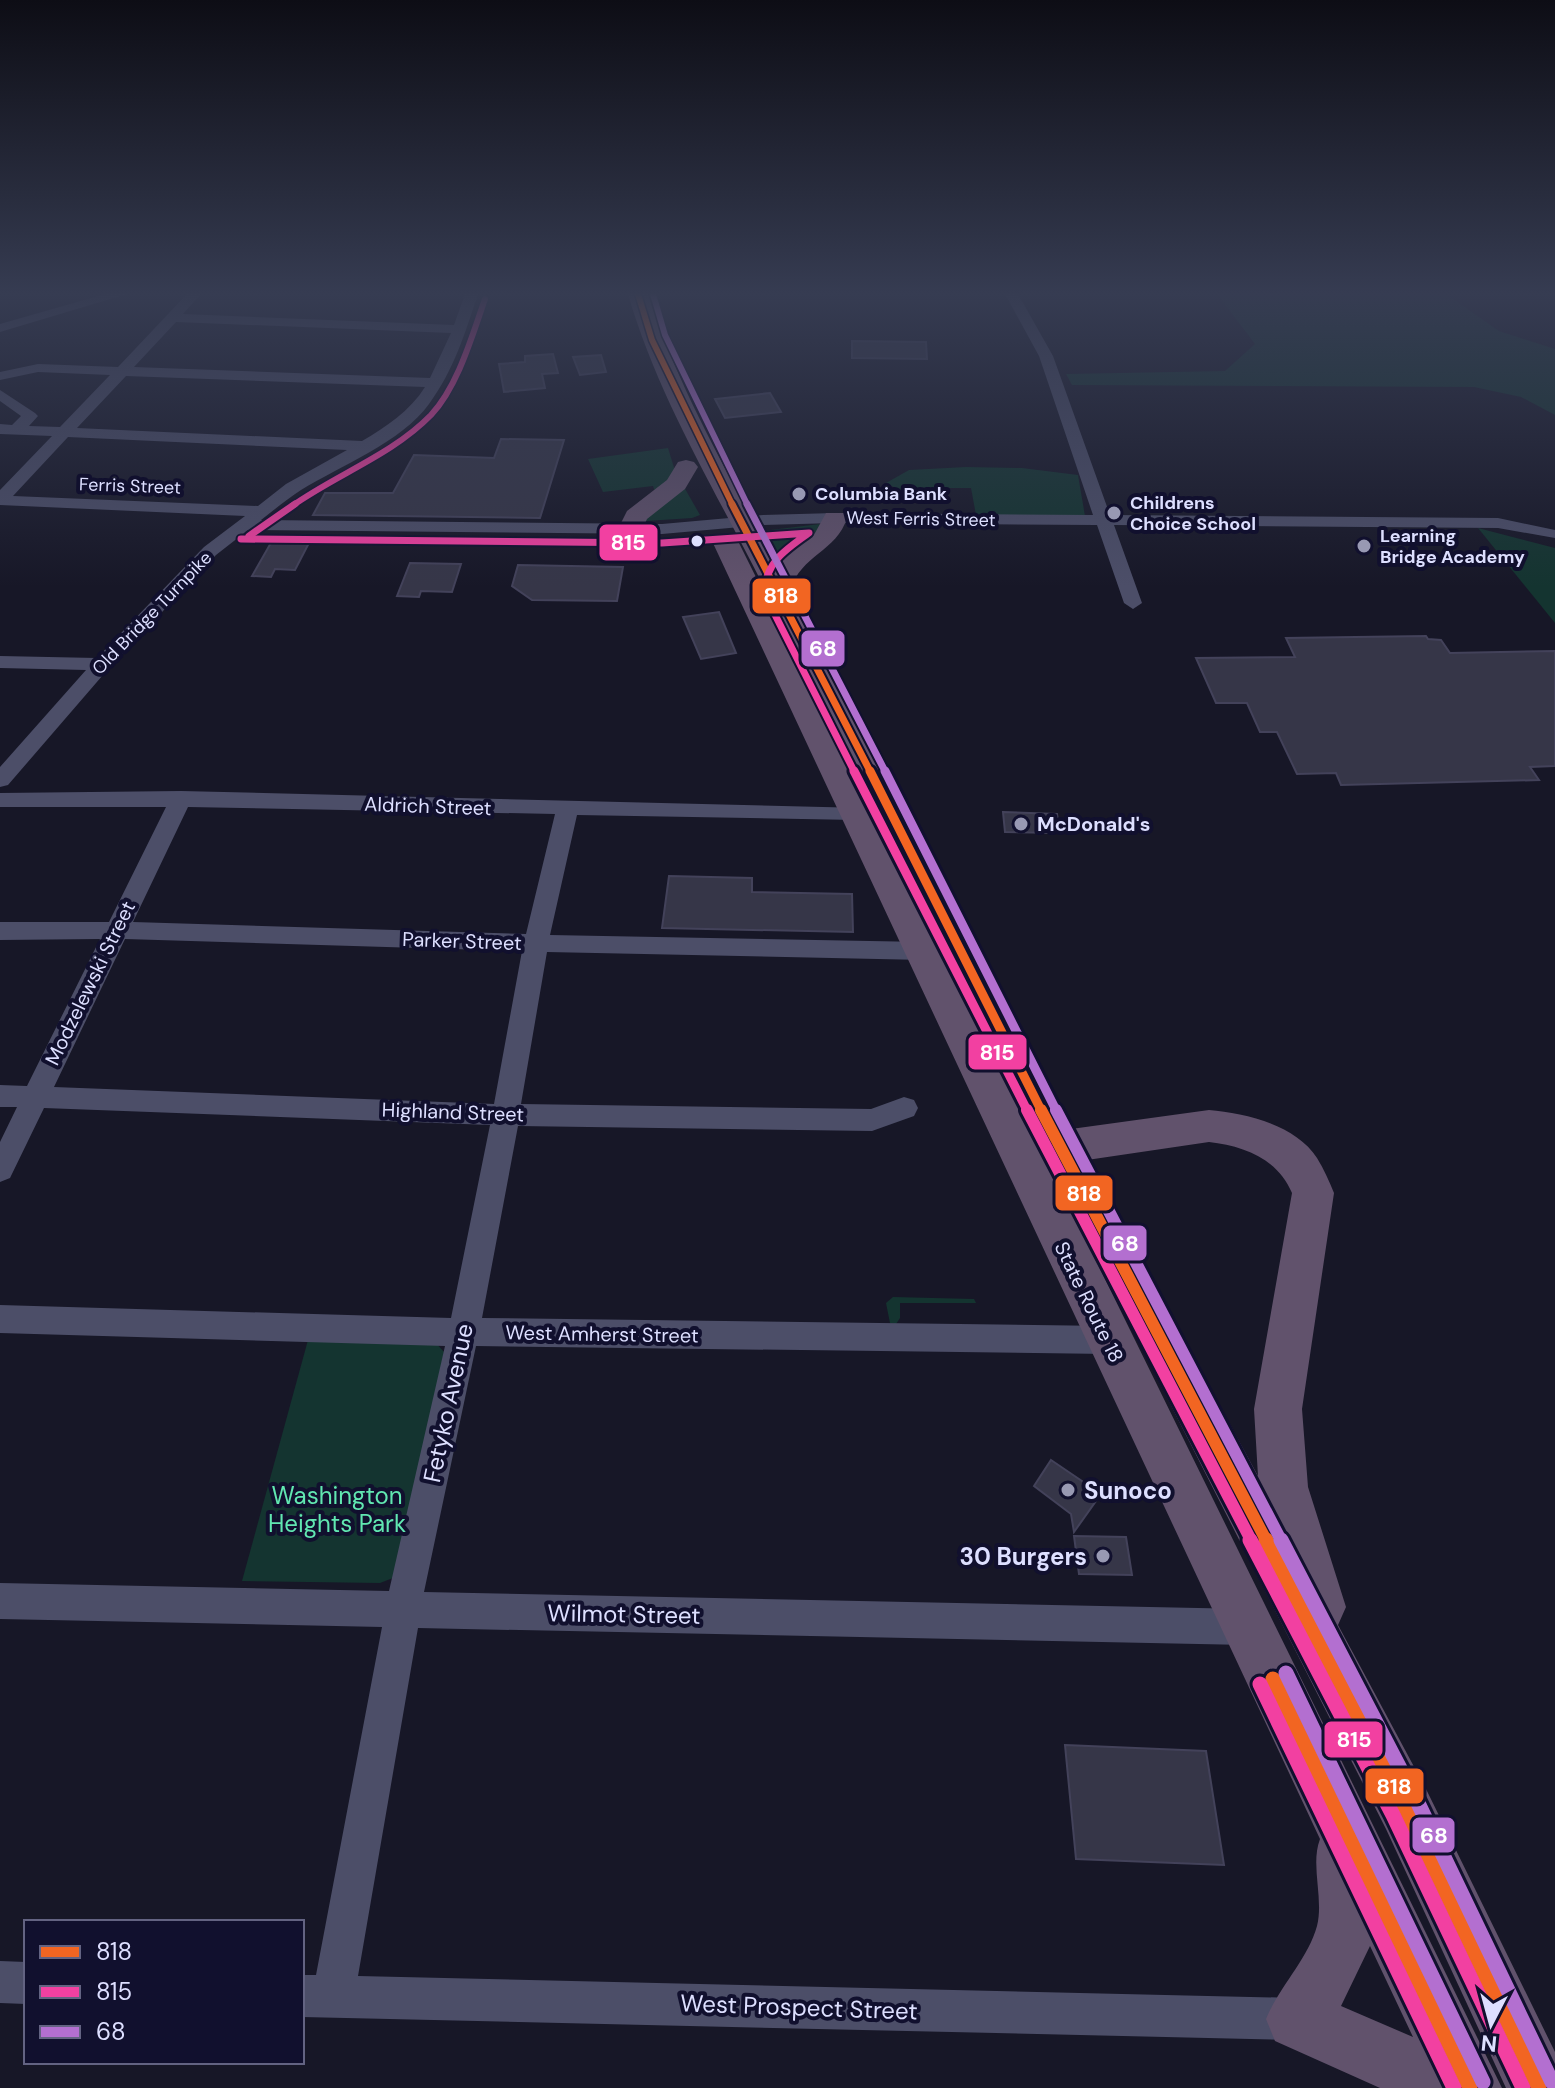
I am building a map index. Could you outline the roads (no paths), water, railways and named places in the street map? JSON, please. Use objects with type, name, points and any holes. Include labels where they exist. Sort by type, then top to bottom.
[{"type":"highway","points":[[653,391],[657,400]]},
{"type":"highway","name":"State Route 18","points":[[672,391],[716,509],[856,813],[924,951],[1349,1701],[1406,1809],[1539,2088]]},
{"type":"highway","name":"State Route 18","points":[[674,440],[686,467],[778,589],[1045,1161],[1108,1340],[1470,2088]]},
{"type":"highway","points":[[631,529],[636,516],[676,484],[686,467]]},
{"type":"highway","points":[[778,589],[779,577],[787,562],[829,535],[835,518]]},
{"type":"highway","points":[[1045,1161],[1209,1126],[1232,1127],[1271,1143],[1301,1166],[1313,1193],[1278,1409],[1283,1487],[1349,1701]]},
{"type":"highway","points":[[1343,1827],[1350,1908],[1342,1940],[1330,1966],[1297,2019],[1369,2050],[1424,2079],[1434,2088]]},
{"type":"street","points":[[0,500],[103,391]]},
{"type":"street","name":"Old Bridge Turnpike","points":[[0,780],[179,581],[241,525],[292,488],[404,422],[430,391]]},
{"type":"street","points":[[1059,391],[1133,603]]},
{"type":"street","points":[[0,394],[30,416],[17,429]]},
{"type":"street","points":[[0,429],[366,446]]},
{"type":"street","name":"Ferris Street","points":[[0,500],[259,511]]},
{"type":"street","name":"West Ferris Street","points":[[241,525],[631,529],[716,509],[835,518],[1498,523],[1552,534]]},
{"type":"street","points":[[0,662],[102,664]]},
{"type":"street","name":"Aldrich Street","points":[[0,800],[181,798],[567,810],[856,813]]},
{"type":"street","name":"Modzelewski Street","points":[[0,1170],[181,798]]},
{"type":"street","name":"Fetyko Avenue","points":[[317,1996],[464,1332],[536,943],[567,810]]},
{"type":"street","name":"Parker Street","points":[[0,931],[116,930],[924,951]]},
{"type":"street","name":"Highland Street","points":[[0,1096],[506,1115],[872,1120],[904,1108]]},
{"type":"street","name":"West Amherst Street","points":[[0,1319],[464,1332],[1108,1340]]},
{"type":"street","name":"Wilmot Street","points":[[0,1601],[1247,1627]]},
{"type":"street","points":[[0,1982],[24,1983]]},
{"type":"street","name":"West Prospect Street","points":[[317,1996],[1297,2019]]},
{"type":"place","name":"Columbia Bank","points":[[799,494]]},
{"type":"place","name":"Childrens Choice School","points":[[1114,513]]},
{"type":"place","name":"Learning Bridge Academy","points":[[1364,546]]},
{"type":"place","name":"McDonald's","points":[[1021,824]]},
{"type":"place","name":"Sunoco","points":[[1068,1490]]},
{"type":"place","name":"30 Burgers","points":[[1103,1556]]},
{"type":"park label","name":"Washington Heights Park","points":[[337,1509]]}]
